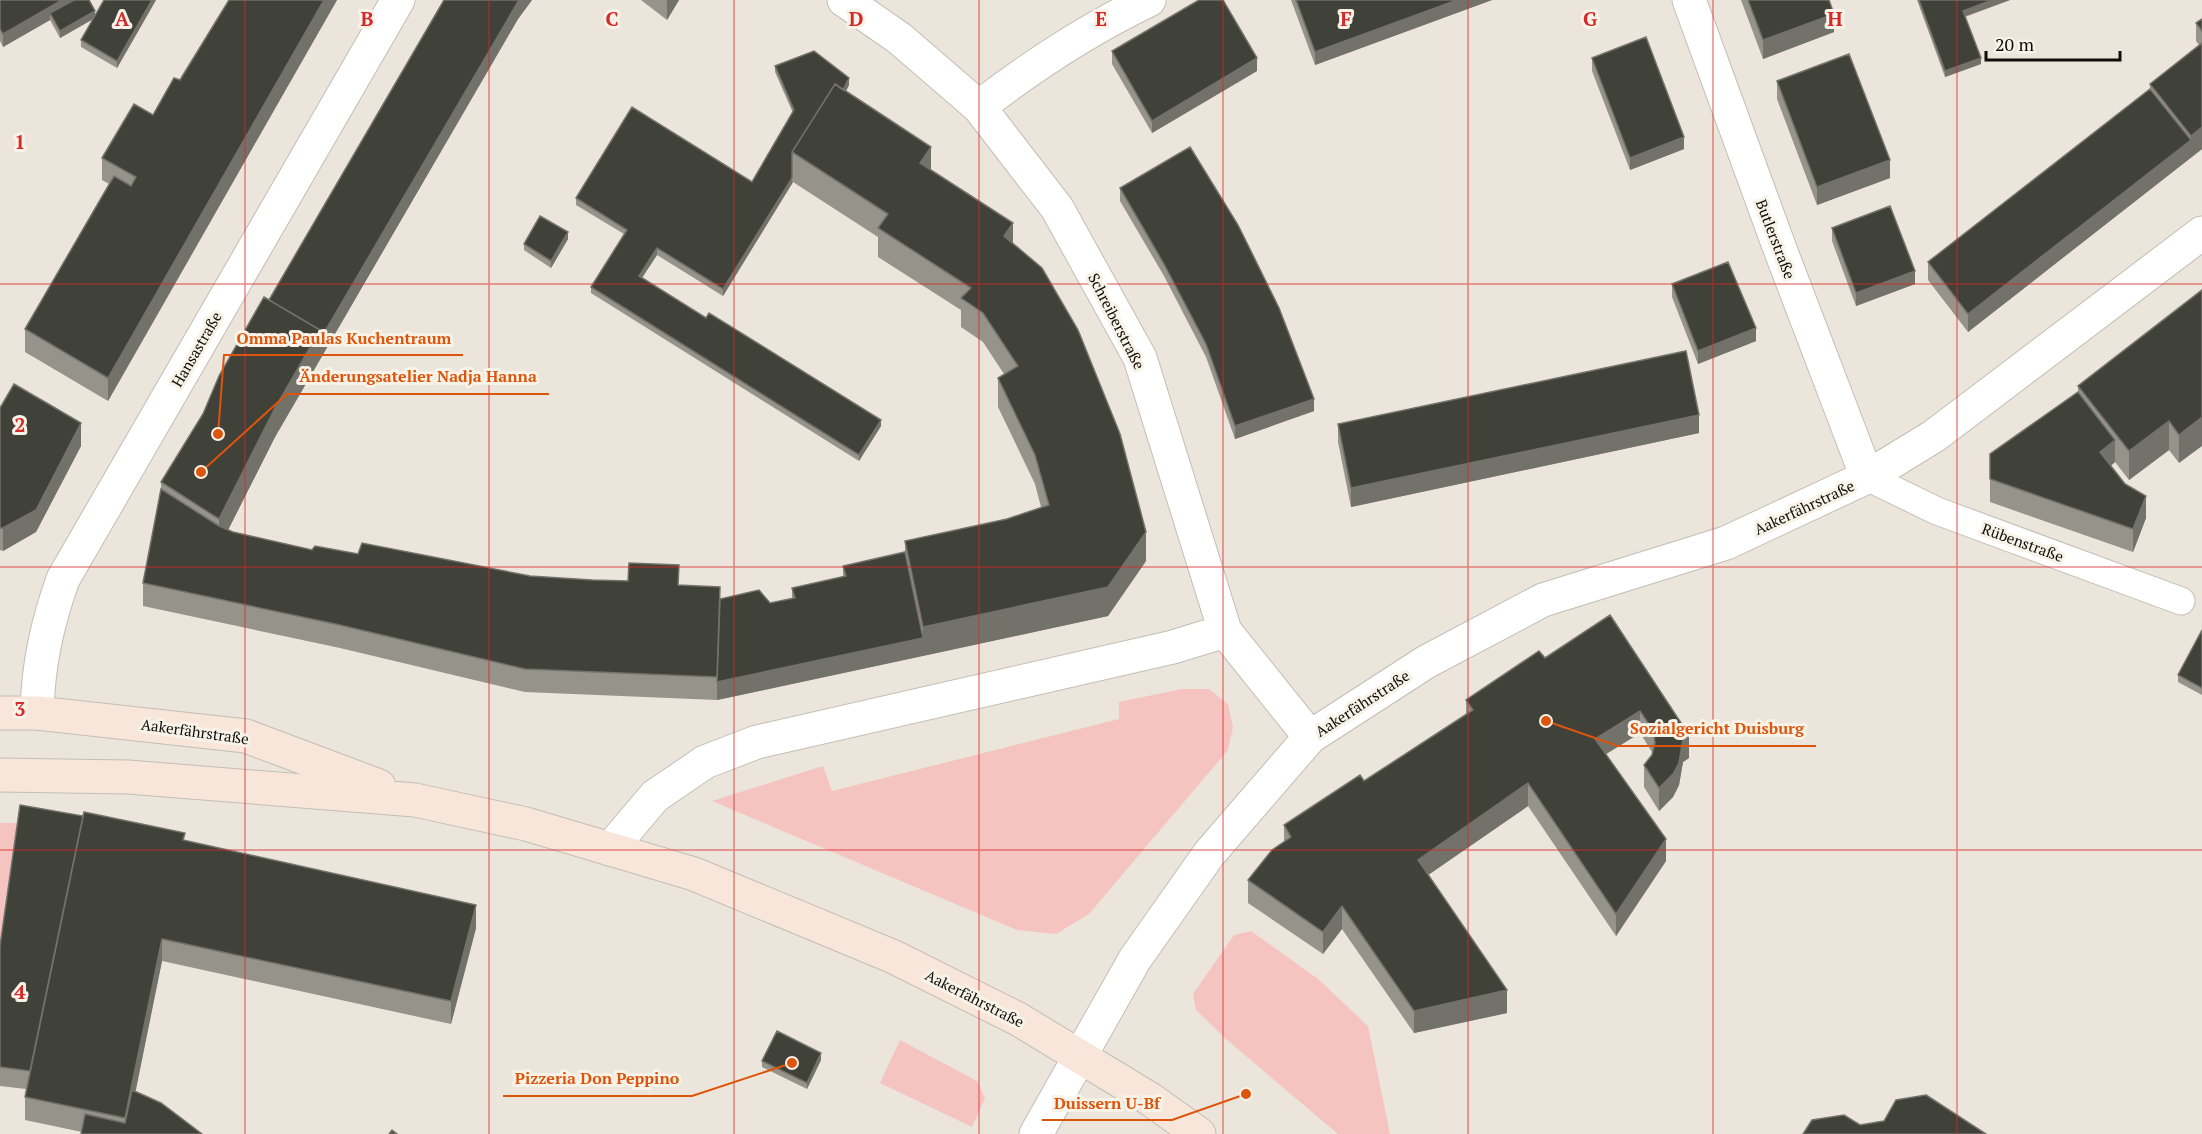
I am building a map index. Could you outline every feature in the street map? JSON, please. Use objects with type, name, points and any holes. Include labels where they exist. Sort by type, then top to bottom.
[{"type":"main road","name":"Aakerfährstraße","points":[[0,713],[37,713],[246,736],[415,800]]},
{"type":"main road","name":"Aakerfährstraße","points":[[0,775],[128,777],[415,800],[525,824],[694,874],[894,957],[1018,1019],[1080,1056]]},
{"type":"main road","points":[[1080,1056],[1150,1099],[1199,1134]]},
{"type":"street","name":"Hansastraße","points":[[37,713],[40,662],[48,623],[63,579],[398,0]]},
{"type":"street","name":"Schreiberstraße","points":[[844,0],[899,38],[980,107],[1057,208],[1140,358],[1225,631],[1310,737]]},
{"type":"street","points":[[980,107],[1016,78],[1105,21],[1149,0]]},
{"type":"street","name":"Butlerstraße","points":[[1689,0],[1776,239],[1867,477]]},
{"type":"street","name":"Aakerfährstraße","points":[[1080,1056],[1135,959],[1209,855],[1310,737],[1426,662],[1543,600],[1726,543],[1867,477],[1934,436],[2202,232]]},
{"type":"street","points":[[610,849],[655,796],[705,762],[757,742],[1173,647],[1225,631]]},
{"type":"street","points":[[1036,1134],[1080,1056]]},
{"type":"lane","name":"Rübenstraße","points":[[1867,477],[1937,511],[2181,601]]},
{"type":"shaded area","points":[[1182,689],[1209,689],[1228,704],[1233,727],[1228,750],[1089,914],[1056,934],[1017,930],[712,801],[823,766],[832,791],[1119,719],[1119,702]]},
{"type":"shaded area","points":[[0,823],[20,823],[0,965]]},
{"type":"shaded area","points":[[1251,931],[1318,979],[1368,1026],[1390,1134],[1338,1134],[1227,1040],[1196,1010],[1193,994],[1234,935]]},
{"type":"shaded area","points":[[900,1040],[977,1081],[985,1098],[972,1127],[880,1083]]},
{"type":"building","points":[[0,0],[62,0],[3,34],[0,29]]},
{"type":"building","points":[[74,0],[89,0],[95,11],[60,31],[50,13]]},
{"type":"building","points":[[104,0],[152,0],[117,61],[81,40]]},
{"type":"building","points":[[229,0],[324,0],[108,378],[25,329],[114,176],[131,186],[136,177],[102,158],[134,104],[153,115],[174,78],[180,80]]},
{"type":"building","points":[[444,0],[519,0],[320,340],[320,330],[269,300]]},
{"type":"building","points":[[1199,0],[1223,0],[1257,58],[1152,121],[1112,51]]},
{"type":"building","points":[[1296,0],[1457,0],[1315,52]]},
{"type":"building","points":[[1748,0],[1829,0],[1834,14],[1763,40]]},
{"type":"building","points":[[1919,0],[1992,0],[1963,11],[1981,58],[1945,71]]},
{"type":"building","points":[[2202,19],[2202,31],[2196,23]]},
{"type":"building","points":[[1646,37],[1684,137],[1630,158],[1592,58]]},
{"type":"building","points":[[2202,43],[2202,127],[2191,136],[2150,84]]},
{"type":"building","points":[[814,51],[849,78],[843,90],[835,84],[792,152],[792,178],[723,289],[657,248],[639,276],[706,318],[709,313],[881,420],[859,455],[591,287],[627,230],[576,198],[632,107],[752,182],[794,110],[775,66]]},
{"type":"building","points":[[1849,54],[1890,160],[1817,187],[1777,81]]},
{"type":"building","points":[[835,84],[931,147],[920,163],[1013,223],[1004,236],[1042,268],[1078,330],[1120,434],[1146,532],[1108,587],[923,627],[905,541],[1007,519],[1049,505],[1035,455],[998,378],[1018,366],[983,313],[961,298],[971,288],[878,228],[888,214],[792,152]]},
{"type":"building","points":[[2150,89],[2191,140],[1968,314],[1928,262]]},
{"type":"building","points":[[1190,147],[1238,225],[1279,308],[1314,399],[1235,426],[1206,344],[1164,264],[1120,188]]},
{"type":"building","points":[[1890,206],[1915,271],[1856,293],[1832,228]]},
{"type":"building","points":[[540,216],[568,232],[551,261],[524,244]]},
{"type":"building","points":[[1728,262],[1756,328],[1698,351],[1672,284]]},
{"type":"building","points":[[2202,290],[2202,417],[2179,435],[2169,421],[2129,451],[2078,386]]},
{"type":"building","points":[[264,297],[320,330],[275,408],[219,519],[161,482],[203,414],[219,376]]},
{"type":"building","points":[[1686,351],[1699,415],[1351,488],[1338,424]]},
{"type":"building","points":[[14,384],[81,423],[36,510],[0,528],[0,408]]},
{"type":"building","points":[[2078,392],[2115,440],[2100,452],[2125,484],[2146,496],[2133,529],[1990,479],[1990,454]]},
{"type":"building","points":[[161,489],[219,526],[233,532],[312,550],[315,546],[358,554],[362,543],[530,576],[592,580],[628,581],[629,563],[679,565],[678,585],[720,587],[717,677],[525,669],[340,625],[143,583]]},
{"type":"building","points":[[905,552],[923,638],[717,682],[720,599],[759,590],[770,603],[795,598],[792,588],[846,576],[843,566]]},
{"type":"building","points":[[1610,615],[1689,735],[1683,739],[1679,763],[1673,774],[1659,788],[1644,765],[1652,755],[1655,743],[1653,730],[1640,711],[1595,739],[1666,839],[1616,914],[1528,783],[1418,860],[1507,990],[1414,1011],[1342,906],[1323,932],[1248,880],[1272,850],[1291,837],[1284,825],[1360,775],[1364,781],[1473,710],[1466,700],[1539,651],[1545,658]]},
{"type":"building","points":[[2202,630],[2202,688],[2178,675]]},
{"type":"building","points":[[20,805],[83,816],[30,1071],[0,1067],[0,946]]},
{"type":"building","points":[[84,812],[185,833],[183,840],[476,905],[451,1001],[162,939],[125,1118],[25,1097]]},
{"type":"building","points":[[777,1031],[821,1053],[807,1083],[762,1061]]},
{"type":"building","points":[[132,1090],[161,1103],[202,1134],[81,1134],[85,1114],[125,1123]]},
{"type":"building","points":[[1926,1095],[1986,1134],[1803,1134],[1812,1120],[1844,1115],[1860,1125],[1884,1121],[1896,1100]]},
{"type":"place","name":"Omma Paulas Kuchentraum","points":[[218,434]]},
{"type":"place","name":"Änderungsatelier Nadja Hanna","points":[[201,472]]},
{"type":"place","name":"Sozialgericht Duisburg","points":[[1546,721]]},
{"type":"place","name":"Pizzeria Don Peppino","points":[[792,1063]]},
{"type":"place","name":"Duissern U-Bf","points":[[1246,1094]]}]
